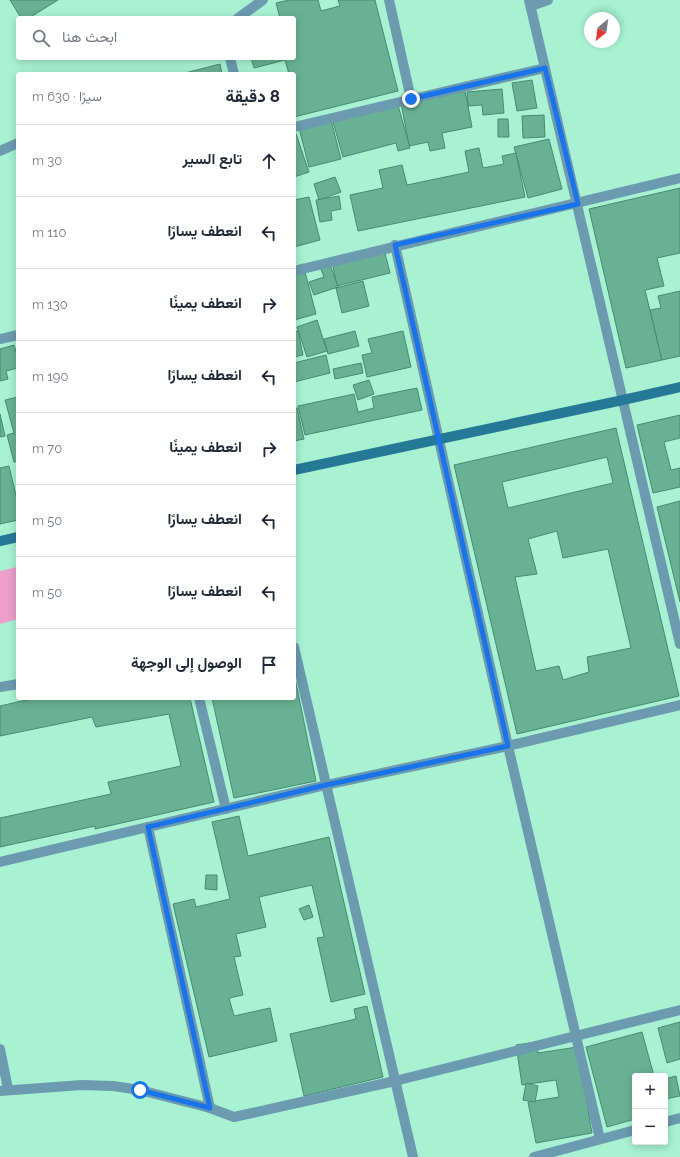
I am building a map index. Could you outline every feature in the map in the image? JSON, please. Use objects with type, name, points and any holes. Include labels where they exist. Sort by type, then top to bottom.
[{"type":"main road","points":[[296,470],[680,387]]},
{"type":"main road","points":[[0,541],[16,537]]},
{"type":"street","points":[[241,16],[263,0]]},
{"type":"street","points":[[389,0],[411,99]]},
{"type":"street","points":[[548,0],[530,3],[680,644]]},
{"type":"street","points":[[230,60],[234,72]]},
{"type":"street","points":[[296,127],[545,68]]},
{"type":"street","points":[[0,151],[16,144]]},
{"type":"street","points":[[296,270],[395,245],[578,204],[680,178]]},
{"type":"street","points":[[395,245],[440,439],[508,746],[600,1139]]},
{"type":"street","points":[[0,339],[16,335]]},
{"type":"street","points":[[296,656],[413,1157]]},
{"type":"street","points":[[0,688],[16,684]]},
{"type":"street","points":[[199,700],[226,809]]},
{"type":"street","points":[[0,862],[326,785],[508,746],[680,705]]},
{"type":"street","points":[[148,827],[210,1108]]},
{"type":"street","points":[[0,1049],[4,1090],[82,1085],[113,1086],[140,1090],[210,1108],[234,1117],[395,1081],[680,1010]]},
{"type":"street","points":[[668,1121],[680,1118]]},
{"type":"street","points":[[534,1157],[632,1131]]},
{"type":"shaded area","points":[[16,567],[16,620],[0,624],[0,571]]},
{"type":"building","points":[[10,0],[58,0],[32,16],[20,16]]},
{"type":"building","points":[[289,0],[318,0],[321,11],[340,6],[338,0],[375,0],[398,91],[296,116],[296,72],[288,72],[285,60],[296,60],[296,16],[279,16],[276,3]]},
{"type":"building","points":[[252,60],[285,60],[254,68]]},
{"type":"building","points":[[220,64],[222,72],[189,72]]},
{"type":"building","points":[[532,80],[537,108],[517,111],[512,83]]},
{"type":"building","points":[[502,89],[504,113],[483,115],[482,105],[468,106],[467,92]]},
{"type":"building","points":[[465,91],[472,127],[442,133],[445,148],[430,151],[428,142],[409,146],[401,103]]},
{"type":"building","points":[[398,105],[410,148],[398,151],[396,143],[343,157],[333,122]]},
{"type":"building","points":[[544,115],[545,137],[523,138],[522,116]]},
{"type":"building","points":[[498,119],[508,119],[509,137],[498,137]]},
{"type":"building","points":[[331,120],[341,159],[309,167],[299,128]]},
{"type":"building","points":[[296,134],[309,172],[296,176]]},
{"type":"building","points":[[549,139],[562,189],[528,198],[514,147]]},
{"type":"building","points":[[479,148],[483,168],[504,164],[502,156],[516,153],[525,197],[358,231],[350,195],[383,188],[379,170],[402,165],[407,185],[469,172],[465,151]]},
{"type":"building","points":[[335,177],[341,192],[319,200],[314,184]]},
{"type":"building","points":[[680,188],[680,253],[657,258],[664,286],[645,290],[662,360],[626,368],[589,209]]},
{"type":"building","points":[[339,196],[341,209],[331,211],[332,220],[320,222],[316,200]]},
{"type":"building","points":[[309,197],[320,240],[296,246],[296,200]]},
{"type":"building","points":[[384,249],[390,273],[337,286],[332,262]]},
{"type":"building","points":[[328,259],[338,287],[314,295],[309,282],[324,277],[318,262]]},
{"type":"building","points":[[303,264],[316,314],[296,319],[296,266]]},
{"type":"building","points":[[363,281],[369,306],[342,313],[336,288]]},
{"type":"building","points":[[680,291],[680,356],[662,360],[650,310],[661,308],[658,296]]},
{"type":"building","points":[[317,320],[327,351],[307,357],[297,327]]},
{"type":"building","points":[[298,331],[303,355],[296,357],[296,332]]},
{"type":"building","points":[[355,331],[359,346],[328,354],[324,339]]},
{"type":"building","points":[[403,331],[411,367],[367,377],[362,355],[372,353],[368,339]]},
{"type":"building","points":[[14,345],[16,352],[16,368],[6,371],[8,379],[0,381],[0,349]]},
{"type":"building","points":[[326,355],[330,373],[296,382],[296,362]]},
{"type":"building","points":[[361,363],[363,373],[335,379],[333,369]]},
{"type":"building","points":[[369,380],[374,394],[358,400],[353,385]]},
{"type":"building","points":[[417,388],[422,410],[305,435],[298,406],[354,394],[358,412],[374,408],[372,397]]},
{"type":"building","points":[[16,397],[16,462],[14,462],[7,435],[14,433],[5,400]]},
{"type":"building","points":[[296,408],[297,408],[304,439],[296,441]]},
{"type":"building","points":[[0,414],[5,436],[0,437]]},
{"type":"building","points":[[680,415],[680,438],[664,442],[671,470],[680,468],[680,487],[653,493],[637,425]]},
{"type":"building","points":[[616,428],[679,696],[517,734],[454,465]],"holes":[[[607,457],[613,483],[508,508],[502,482]],[[557,531],[563,558],[608,549],[631,648],[587,657],[589,672],[563,680],[559,666],[536,671],[515,577],[537,574],[528,539]]]},
{"type":"building","points":[[9,466],[16,496],[16,520],[0,524],[0,468]]},
{"type":"building","points":[[680,501],[680,602],[657,507]]},
{"type":"building","points":[[296,683],[316,781],[234,798],[212,700],[296,700]]},
{"type":"building","points":[[26,700],[190,700],[214,802],[95,829],[95,826],[0,847],[0,818],[111,794],[108,782],[181,766],[169,714],[96,727],[92,717],[0,736],[0,706]]},
{"type":"building","points":[[239,816],[248,856],[329,837],[365,994],[331,1002],[317,938],[324,937],[312,885],[259,897],[266,927],[236,934],[241,956],[234,957],[243,995],[229,998],[234,1016],[270,1008],[277,1041],[209,1057],[173,904],[194,899],[196,907],[230,899],[212,822]]},
{"type":"building","points":[[206,875],[217,875],[217,890],[205,889]]},
{"type":"building","points":[[309,905],[313,917],[304,920],[299,909]]},
{"type":"building","points":[[367,1006],[383,1077],[304,1096],[290,1034],[356,1019],[354,1009]]},
{"type":"building","points":[[680,1022],[680,1059],[667,1063],[658,1028]]},
{"type":"building","points":[[642,1032],[653,1073],[632,1073],[632,1120],[607,1127],[586,1047]]},
{"type":"building","points":[[536,1042],[538,1053],[577,1047],[592,1133],[536,1143],[528,1102],[559,1097],[556,1080],[522,1085],[516,1045]]},
{"type":"building","points":[[676,1076],[680,1096],[668,1098],[668,1078]]},
{"type":"building","points":[[526,1083],[538,1086],[535,1102],[523,1100]]},
{"type":"route","points":[[140,1090],[210,1108],[148,827],[326,785],[508,746],[440,439],[395,245],[578,204],[545,68],[411,99]]}]
